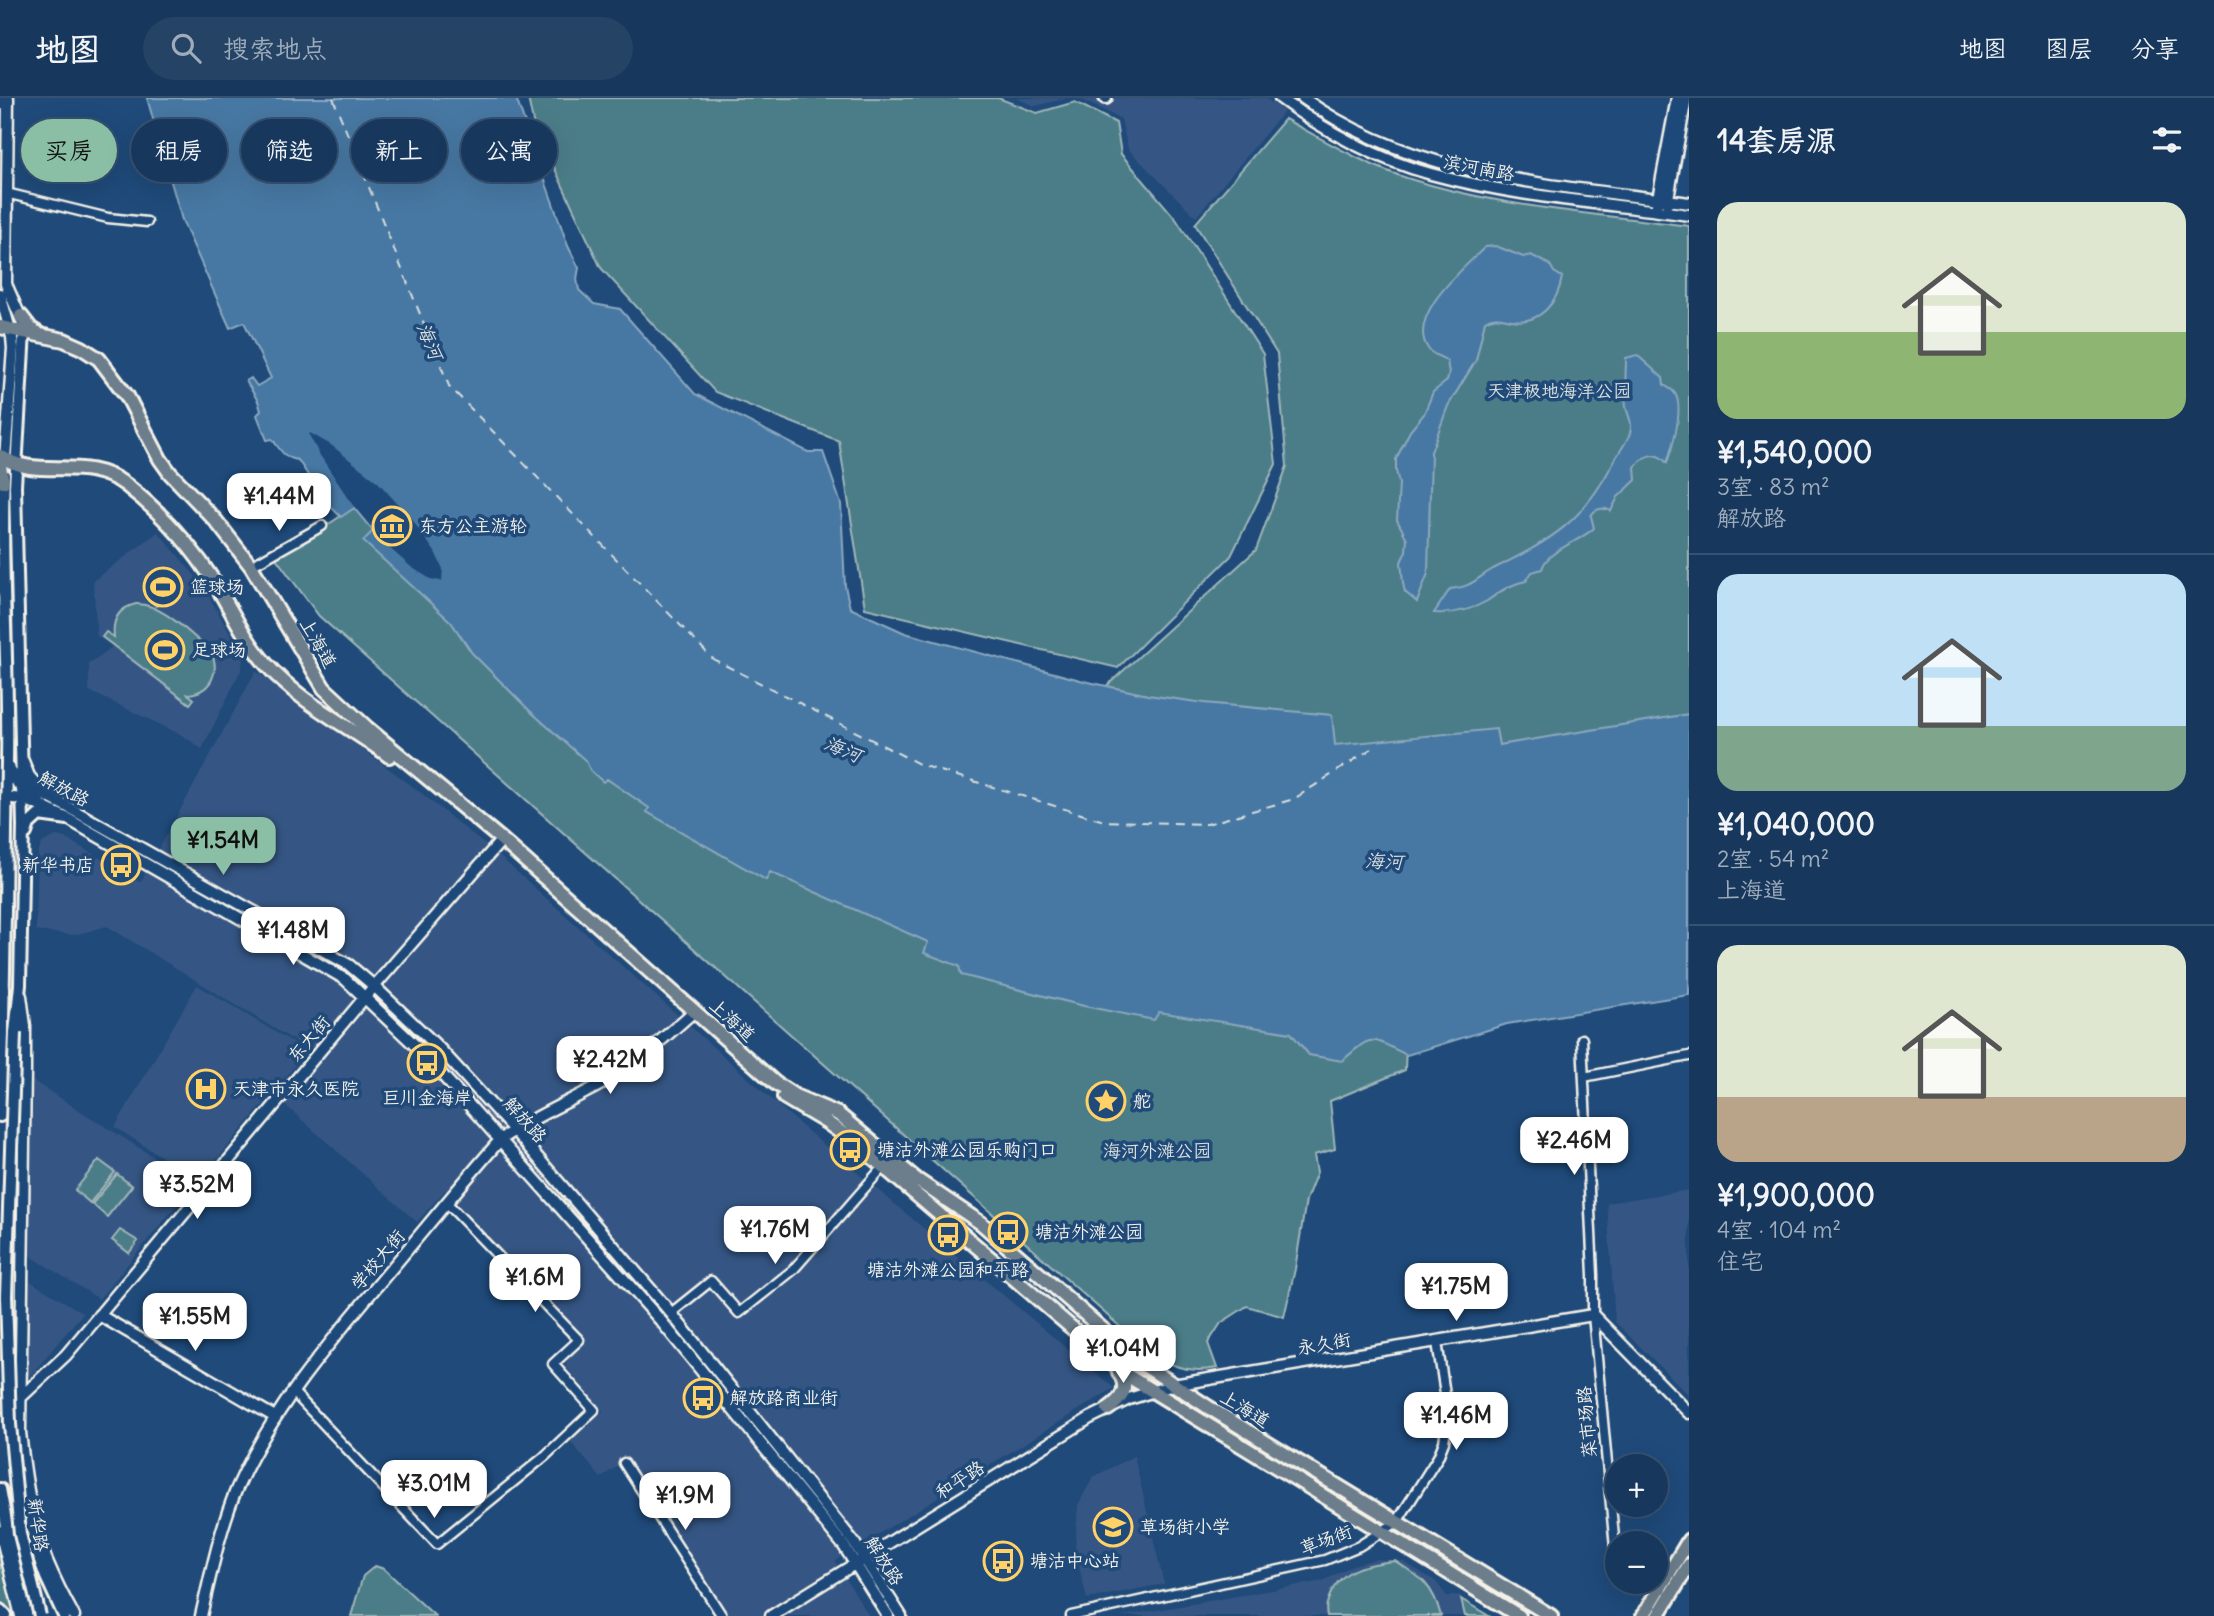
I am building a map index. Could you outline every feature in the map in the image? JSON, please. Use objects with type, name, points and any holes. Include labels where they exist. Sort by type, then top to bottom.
[{"type":"main road","points":[[21,316],[31,329],[43,335]]},
{"type":"main road","points":[[9,331],[24,354],[5,462],[9,484],[38,467]]},
{"type":"main road","name":"上海道","points":[[9,331],[43,335],[74,344],[106,366],[127,396],[160,459],[224,531],[251,566],[315,676],[346,710],[502,839],[775,1083],[795,1096],[838,1114],[917,1180],[981,1223],[1126,1352],[1173,1385],[1551,1616]]},
{"type":"main road","name":"上海道","points":[[5,462],[38,467],[93,469],[109,474],[127,486],[160,514],[187,543],[250,643],[272,671],[291,688],[386,754],[499,843],[780,1094],[838,1130],[1112,1364],[1152,1392],[1516,1615]]},
{"type":"main road","name":"新华路","points":[[0,1116],[9,1033],[20,985],[23,846],[20,792],[22,759],[9,484]]},
{"type":"main road","name":"新华路","points":[[9,484],[4,620],[8,761],[6,783],[20,792]]},
{"type":"main road","points":[[8,761],[20,792],[48,803]]},
{"type":"main road","name":"新华路","points":[[20,792],[5,824],[4,984],[9,1033],[6,1296],[10,1424],[23,1553],[40,1616]]},
{"type":"main road","points":[[23,846],[29,824],[36,816],[47,814],[68,819]]},
{"type":"main road","points":[[1108,1409],[1122,1397],[1125,1388],[1122,1376],[1112,1364]]},
{"type":"main road","name":"新华路","points":[[0,1489],[28,1616]]},
{"type":"main road","points":[[17,1496],[46,1577],[64,1616]]},
{"type":"main road","points":[[1668,1574],[1689,1540]]},
{"type":"main road","points":[[1658,1616],[1689,1565]]},
{"type":"main road","points":[[1633,1616],[1652,1594]]},
{"type":"main road","points":[[1643,1616],[1656,1594]]},
{"type":"main road","points":[[1522,1597],[1561,1616]]},
{"type":"main road","points":[[0,1611],[6,1616]]},
{"type":"street","points":[[0,98],[0,105]]},
{"type":"street","points":[[8,98],[6,284],[21,316],[9,331]]},
{"type":"street","name":"滨河南路","points":[[1280,98],[1358,144],[1432,174],[1518,191],[1689,215]]},
{"type":"street","name":"滨河南路","points":[[1303,98],[1370,138],[1427,160],[1511,178],[1689,203]]},
{"type":"street","points":[[1661,211],[1677,98]]},
{"type":"street","points":[[1663,199],[1686,98]]},
{"type":"street","points":[[6,193],[108,218],[147,222]]},
{"type":"street","points":[[0,294],[9,331],[12,375],[5,462]]},
{"type":"street","points":[[251,566],[322,526]]},
{"type":"street","points":[[22,759],[31,779],[48,803]]},
{"type":"street","name":"解放路","points":[[48,803],[68,819],[345,979],[365,996],[421,1051],[661,1321],[863,1563],[874,1593],[888,1616]]},
{"type":"street","name":"解放路","points":[[48,803],[349,965],[374,986],[439,1048],[514,1130],[671,1313],[901,1616]]},
{"type":"street","name":"东大街","points":[[0,1406],[19,1399],[66,1355],[365,996],[499,843]]},
{"type":"street","points":[[0,1011],[4,984]]},
{"type":"street","points":[[20,985],[25,1026],[20,1432],[27,1488],[36,1525],[47,1560],[74,1616]]},
{"type":"street","name":"学校大街","points":[[201,1616],[216,1551],[237,1489],[275,1417],[338,1332],[501,1139],[618,1073],[691,1014]]},
{"type":"street","name":"菜市场路","points":[[1582,1039],[1593,1262],[1593,1315],[1613,1531]]},
{"type":"street","points":[[1584,1077],[1689,1056]]},
{"type":"street","points":[[671,1313],[711,1281],[739,1313],[793,1270],[883,1167]]},
{"type":"street","points":[[290,1394],[296,1395],[437,1544],[544,1457],[594,1410],[553,1364],[579,1340],[447,1203]]},
{"type":"street","points":[[99,1315],[275,1417]]},
{"type":"street","points":[[1593,1315],[1689,1413]]},
{"type":"street","name":"永久街","points":[[1173,1385],[1593,1315]]},
{"type":"street","name":"草场街","points":[[1071,1616],[1325,1560],[1382,1533],[1397,1522],[1438,1457],[1444,1442],[1448,1413],[1437,1342]]},
{"type":"street","name":"和平路","points":[[863,1563],[882,1548],[1027,1456],[1108,1409],[1129,1399],[1173,1385]]},
{"type":"street","points":[[0,1436],[20,1432]]},
{"type":"street","points":[[624,1462],[722,1616]]},
{"type":"street","points":[[0,1531],[21,1616]]},
{"type":"street","points":[[771,1616],[863,1563]]},
{"type":"shaded area","points":[[1016,98],[1068,98],[1035,106]]},
{"type":"shaded area","points":[[1078,98],[1265,98],[1284,111],[1196,217],[1128,149],[1121,119]]},
{"type":"shaded area","points":[[158,532],[202,584],[243,657],[242,668],[202,749],[182,735],[89,691],[89,664],[113,646],[97,636],[93,581]]},
{"type":"shaded area","points":[[256,671],[411,785],[499,856],[804,1128],[1114,1388],[835,1561],[869,1616],[714,1616],[619,1465],[601,1478],[570,1441],[603,1411],[565,1366],[585,1340],[445,1190],[417,1222],[275,1096],[311,1051],[107,926],[75,935],[36,931],[38,853],[42,843],[56,836],[65,838],[141,882]]},
{"type":"shaded area","name":"天津市永久医院","points":[[197,985],[307,1051],[199,1181],[115,1127]]},
{"type":"shaded area","points":[[33,1081],[195,1183],[99,1299],[29,1255]]},
{"type":"shaded area","points":[[1689,1190],[1689,1395],[1615,1322],[1607,1203]]},
{"type":"shaded area","points":[[28,1280],[83,1313],[30,1376],[23,1372]]},
{"type":"shaded area","name":"草场街小学","points":[[1134,1456],[1164,1584],[1087,1599],[1075,1550],[1078,1505],[1093,1477]]},
{"type":"shaded area","points":[[1376,1559],[1402,1561],[1435,1581],[1447,1596],[1460,1595],[1465,1616],[1123,1616],[1323,1581],[1353,1565]]},
{"type":"green space","points":[[528,98],[998,98],[1037,113],[1075,102],[1116,123],[1121,154],[1176,219],[1263,354],[1276,464],[1231,556],[1118,668],[865,608],[839,441],[715,392],[601,268],[557,174],[557,119],[532,119]]},
{"type":"green space","name":"天津极地海洋公园","points":[[1285,119],[1378,167],[1444,189],[1513,203],[1689,226],[1689,725],[1513,751],[1325,751],[1101,691],[1256,550],[1287,466],[1277,354],[1195,224]]},
{"type":"green space","name":"海河外滩公园","points":[[363,502],[1406,1044],[1405,1070],[1330,1101],[1335,1149],[1314,1155],[1317,1172],[1306,1200],[1284,1317],[1247,1306],[1221,1323],[1208,1343],[1217,1368],[1196,1370],[1179,1367],[1144,1348],[319,616],[276,558]]},
{"type":"green space","name":"篮球场","points":[[171,569],[183,584],[156,606],[144,591]]},
{"type":"green space","points":[[136,604],[146,605],[165,614],[210,650],[215,665],[212,679],[203,689],[188,694],[194,699],[190,704],[102,637],[106,632],[114,637],[114,625],[118,616],[125,608]]},
{"type":"green space","points":[[99,1160],[115,1172],[90,1203],[75,1190]]},
{"type":"green space","points":[[117,1174],[132,1186],[107,1217],[92,1204]]},
{"type":"green space","points":[[120,1230],[138,1241],[129,1253],[112,1240]]},
{"type":"green space","points":[[0,1548],[17,1616],[0,1616]]},
{"type":"green space","points":[[1395,1561],[1425,1583],[1441,1616],[1327,1616],[1326,1608],[1330,1595],[1341,1578],[1366,1566]]},
{"type":"green space","points":[[375,1566],[384,1569],[435,1616],[351,1616],[363,1576]]},
{"type":"green space","points":[[1461,1599],[1489,1616],[1465,1616]]},
{"type":"water","name":"海河","points":[[147,98],[516,98],[523,119],[461,119],[461,182],[546,182],[568,246],[579,268],[579,290],[594,304],[620,309],[695,394],[808,452],[823,452],[841,504],[845,586],[850,608],[905,633],[1084,681],[1148,695],[1332,715],[1335,745],[1496,729],[1499,745],[1689,714],[1689,995],[1507,1024],[1407,1055],[1372,1041],[1360,1046],[1342,1061],[1309,1055],[1291,1033],[1159,1012],[1154,1020],[1084,1006],[961,975],[959,966],[924,953],[928,942],[770,872],[766,880],[647,812],[649,808],[607,779],[603,782],[590,770],[586,761],[530,711],[472,653],[451,622],[363,541],[373,531],[354,508],[341,517],[325,501],[298,460],[286,455],[272,439],[267,440],[257,415],[261,411],[258,401],[246,381],[251,378],[257,386],[271,378],[244,322],[230,328],[182,220],[171,182],[227,182],[227,119],[153,119]]},
{"type":"water","points":[[1496,246],[1523,257],[1531,255],[1550,265],[1554,272],[1562,277],[1552,303],[1539,315],[1522,321],[1495,318],[1485,321],[1476,360],[1448,406],[1431,452],[1428,573],[1417,602],[1405,592],[1403,583],[1401,562],[1407,539],[1397,520],[1399,483],[1396,459],[1410,431],[1424,414],[1433,392],[1447,381],[1449,373],[1447,361],[1429,350],[1423,337],[1424,323],[1430,308],[1451,280],[1485,247]]},
{"type":"water","points":[[1637,355],[1663,378],[1664,385],[1677,397],[1677,426],[1667,463],[1654,455],[1642,459],[1635,467],[1636,480],[1618,497],[1611,511],[1595,511],[1591,516],[1594,528],[1557,551],[1545,562],[1542,569],[1532,572],[1526,581],[1510,586],[1474,607],[1455,612],[1434,613],[1450,589],[1469,584],[1549,538],[1578,514],[1590,499],[1630,433],[1631,422],[1625,401],[1626,358]]},
{"type":"pier","points":[[310,433],[331,445],[378,482],[413,521],[435,552],[443,569],[442,581],[432,580],[411,567],[387,546],[352,504],[319,454]]},
{"type":"ferry route","points":[[333,98],[449,386],[713,659],[921,765],[1104,821],[1207,824],[1294,799],[1374,747]]},
{"type":"place","name":"东方公主游轮","points":[[392,526]]},
{"type":"place","name":"篮球场","points":[[163,587]]},
{"type":"place","name":"足球场","points":[[165,650]]},
{"type":"place","name":"新华书店","points":[[121,865]]},
{"type":"place","name":"巨川金海岸","points":[[427,1063]]},
{"type":"place","name":"天津市永久医院","points":[[206,1089]]},
{"type":"place","name":"舵","points":[[1106,1101]]},
{"type":"place","name":"塘沽外滩公园乐购门口","points":[[850,1150]]},
{"type":"place","name":"塘沽外滩公园","points":[[1008,1232]]},
{"type":"place","name":"塘沽外滩公园和平路","points":[[948,1235]]},
{"type":"place","name":"解放路商业街","points":[[703,1398]]},
{"type":"place","name":"草场街小学","points":[[1113,1527]]},
{"type":"place","name":"塘沽中心站","points":[[1003,1561]]}]
